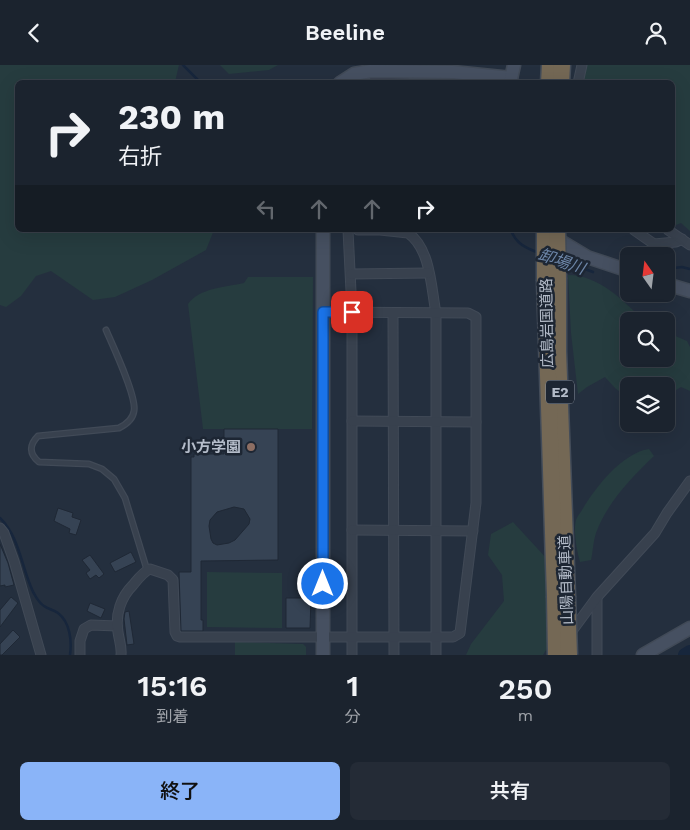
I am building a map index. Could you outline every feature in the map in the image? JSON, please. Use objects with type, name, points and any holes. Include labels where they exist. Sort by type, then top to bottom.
[{"type":"highway","points":[[549,80],[550,65]]},
{"type":"highway","points":[[561,80],[562,65]]},
{"type":"highway","name":"広島岩国道路","points":[[545,232],[552,280],[560,509]]},
{"type":"highway","name":"広島岩国道路","points":[[552,280],[558,232]]},
{"type":"highway","name":"山陽自動車道","points":[[555,655],[552,538],[560,509]]},
{"type":"highway","name":"山陽自動車道","points":[[560,509],[569,655]]},
{"type":"street","points":[[345,80],[354,74],[371,71],[453,72],[511,80],[514,65]]},
{"type":"street","points":[[579,80],[582,65]]},
{"type":"street","points":[[323,232],[323,655]]},
{"type":"street","points":[[348,232],[352,312],[352,655]]},
{"type":"street","points":[[391,232],[408,233],[424,254],[428,264],[436,313],[436,655]]},
{"type":"street","points":[[547,232],[587,257],[620,268]]},
{"type":"street","points":[[637,232],[654,244],[676,242],[682,239]]},
{"type":"street","points":[[671,232],[690,245]]},
{"type":"street","points":[[351,275],[428,273]]},
{"type":"street","points":[[675,287],[690,291]]},
{"type":"street","points":[[121,655],[117,626],[120,605],[124,595],[150,569],[171,577],[173,580],[175,632],[177,636],[454,637],[460,632],[476,503],[476,319],[472,314],[468,313],[323,312]]},
{"type":"street","points":[[393,313],[394,655]]},
{"type":"street","points":[[352,421],[476,422]]},
{"type":"street","points":[[555,655],[597,597],[655,533],[690,481]]},
{"type":"street","points":[[0,528],[4,533],[14,561],[41,655]]},
{"type":"street","points":[[352,530],[473,531]]},
{"type":"street","points":[[597,597],[597,655]]},
{"type":"street","points":[[80,655],[80,640],[84,629],[91,625],[117,626]]},
{"type":"street","points":[[643,655],[690,628]]},
{"type":"lane","points":[[106,330],[133,398],[133,416],[125,425],[119,428],[38,436],[33,440],[31,453],[39,462],[89,464],[102,469],[114,479],[125,498],[147,571]]},
{"type":"green space","points":[[0,65],[179,65],[175,80],[15,80],[15,232],[213,232],[206,250],[152,280],[115,297],[93,300],[51,271],[36,276],[21,296],[6,307],[0,305]]},
{"type":"green space","points":[[220,65],[278,65],[269,70],[229,74]]},
{"type":"green space","points":[[585,65],[690,65],[690,231],[681,223],[675,225],[675,80],[582,80]]},
{"type":"green space","points":[[568,275],[590,279],[600,284],[620,299],[620,303],[625,303],[635,312],[620,312],[620,367],[675,367],[675,336],[687,341],[690,347],[690,391],[681,387],[675,391],[675,377],[620,377],[620,392],[605,377],[578,394],[571,333]]},
{"type":"green space","points":[[248,277],[313,277],[312,429],[203,429],[188,304],[206,291],[244,283]]},
{"type":"green space","points":[[649,449],[654,456],[621,491],[606,511],[595,536],[591,560],[580,562],[575,535],[575,525],[578,516],[594,492],[619,464],[639,452]]},
{"type":"green space","points":[[513,522],[548,560],[551,642],[543,655],[466,655],[471,644],[504,601],[502,575],[488,555],[491,534]]},
{"type":"green space","points":[[207,572],[282,573],[282,628],[207,627]]},
{"type":"green space","points":[[235,642],[303,644],[306,647],[306,655],[235,655]]},
{"type":"building","points":[[224,429],[278,429],[278,560],[201,561],[201,620],[203,620],[203,631],[181,631],[179,572],[191,572],[191,457],[194,457],[194,454],[224,454]],"holes":[[[234,507],[244,509],[250,519],[249,524],[235,540],[217,545],[213,543],[209,526],[210,520],[217,512]]]},
{"type":"building","points":[[58,508],[73,513],[72,517],[81,520],[76,535],[69,533],[70,529],[54,521]]},
{"type":"building","points":[[0,544],[8,563],[14,585],[0,586]]},
{"type":"building","points":[[131,552],[136,562],[115,572],[110,563]]},
{"type":"building","points":[[90,555],[104,574],[99,578],[96,575],[90,579],[86,573],[90,570],[82,560]]},
{"type":"building","points":[[11,597],[18,603],[0,627],[0,610]]},
{"type":"building","points":[[286,598],[311,598],[310,628],[286,628]]},
{"type":"building","points":[[90,603],[105,609],[101,618],[87,611]]},
{"type":"building","points":[[129,611],[134,644],[127,645],[124,619],[125,612]]},
{"type":"building","points":[[13,630],[20,637],[0,655],[0,644]]},
{"type":"waterway","name":"卸場川","points":[[183,65],[198,80]]},
{"type":"waterway","name":"卸場川","points":[[512,232],[519,242],[539,253]]},
{"type":"waterway","name":"卸場川","points":[[563,261],[593,272]]},
{"type":"waterway","name":"卸場川","points":[[675,268],[690,269]]},
{"type":"waterway","points":[[0,518],[16,542],[36,598],[44,606],[58,613],[65,621],[71,644],[70,655]]},
{"type":"waterway","points":[[685,655],[690,652]]},
{"type":"place","name":"小方学園","points":[[251,447]]},
{"type":"route","points":[[323,584],[323,312],[352,312]]}]
